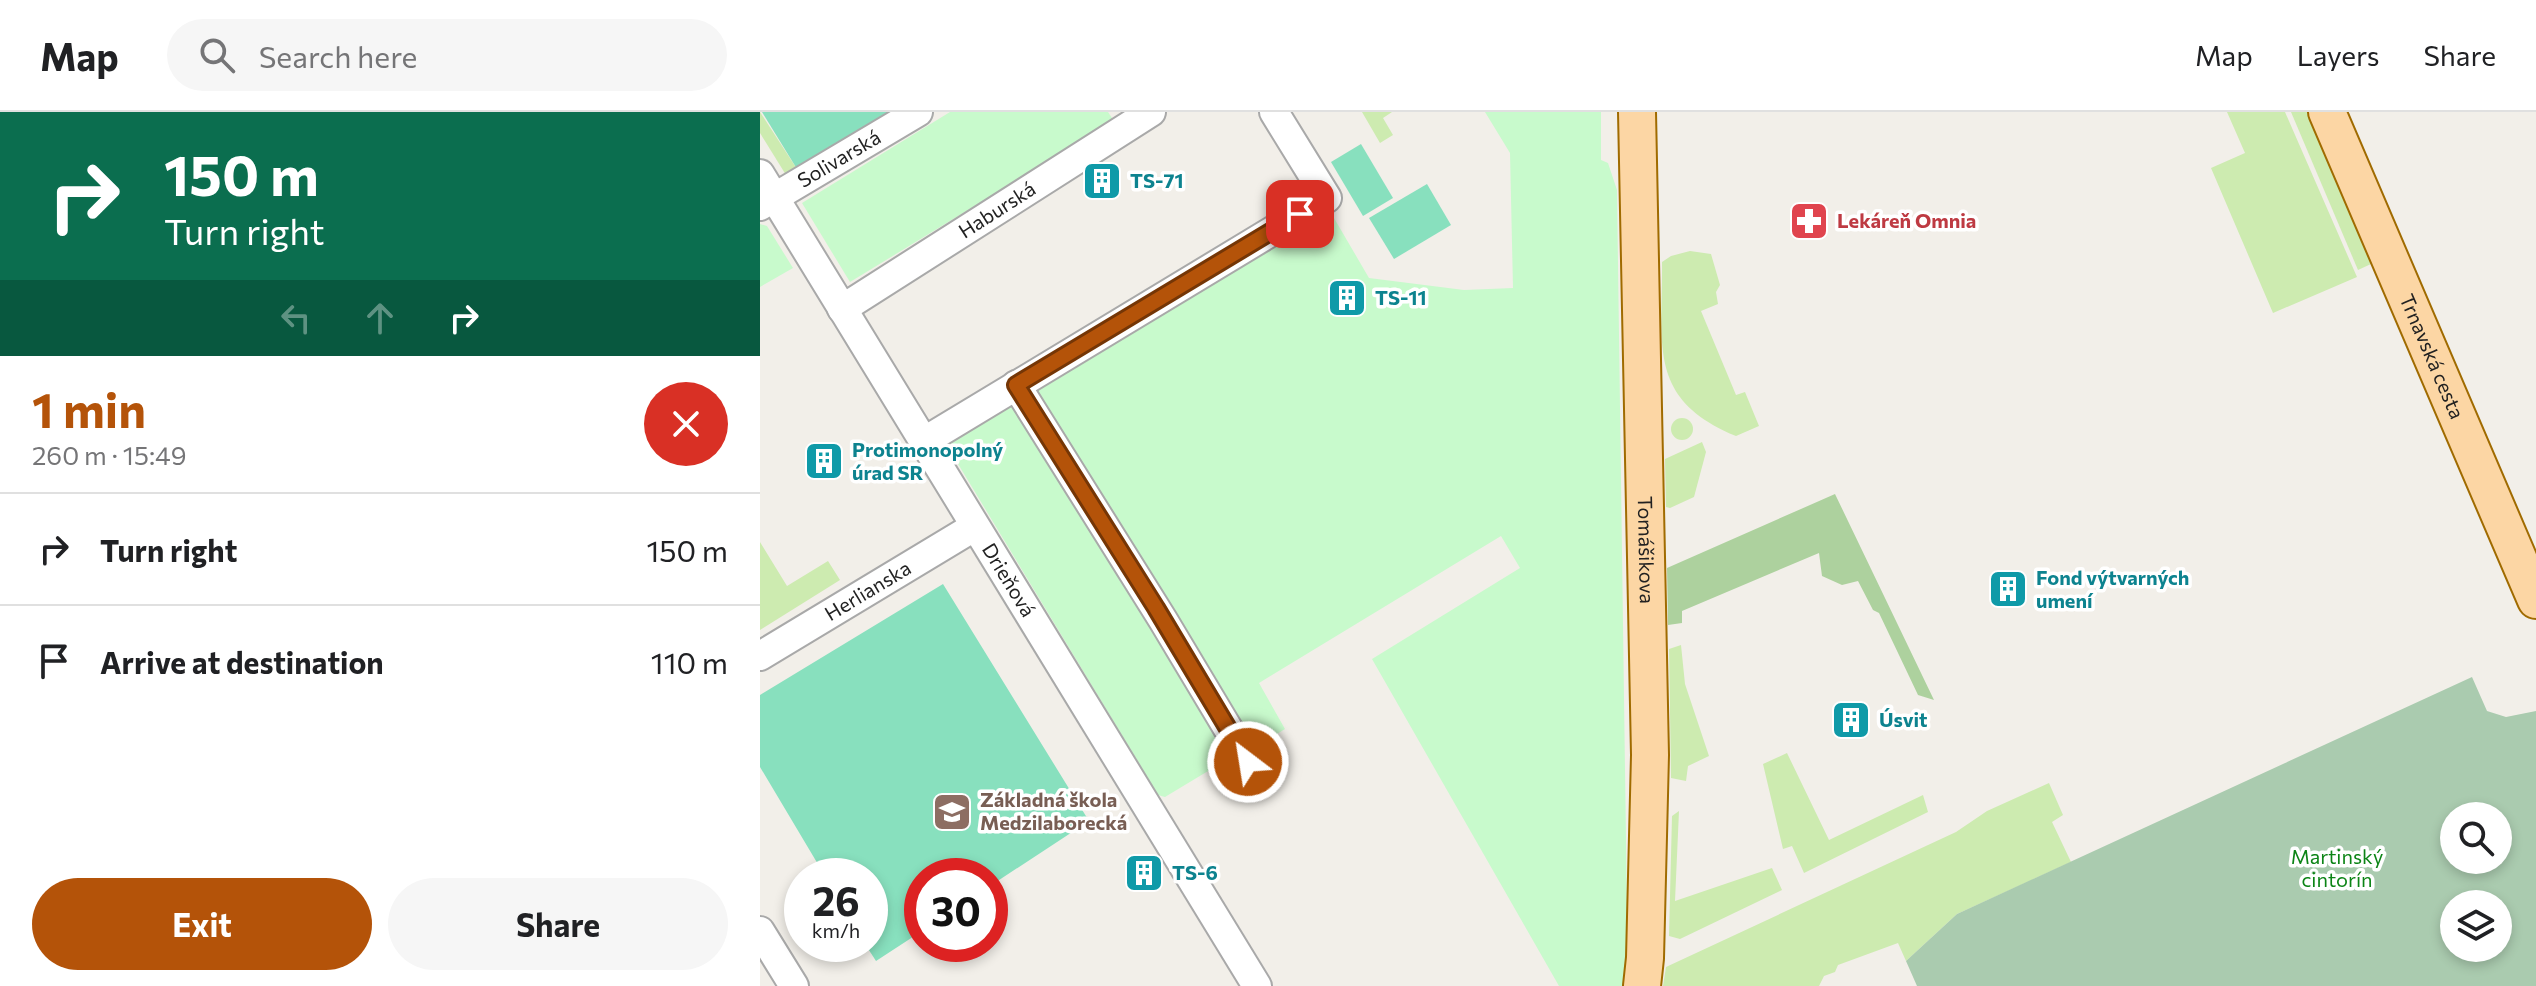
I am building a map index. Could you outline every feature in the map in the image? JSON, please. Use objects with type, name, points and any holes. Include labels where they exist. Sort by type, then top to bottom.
[{"type":"main road","name":"Tomášikova","points":[[1637,112],[1650,755],[1642,986]]},
{"type":"main road","name":"Trnavská cesta","points":[[2327,112],[2536,600]]},
{"type":"street","name":"Solivarská","points":[[765,193],[918,112]]},
{"type":"street","name":"Haburská","points":[[842,309],[1151,112]]},
{"type":"street","points":[[923,442],[1327,198],[1274,112]]},
{"type":"street","name":"Drieňová","points":[[765,193],[842,309],[1257,986]]},
{"type":"street","points":[[1016,385],[1248,762]]},
{"type":"street","name":"Herlianska","points":[[760,656],[974,527]]},
{"type":"street","points":[[760,931],[794,986]]},
{"type":"green space","points":[[760,112],[797,169],[786,175],[760,133]]},
{"type":"green space","points":[[762,112],[894,112],[797,169]]},
{"type":"green space","points":[[950,112],[1108,112],[1114,121],[850,282],[802,203]]},
{"type":"green space","points":[[1362,112],[1392,112],[1383,118],[1393,135],[1380,143]]},
{"type":"green space","points":[[1485,112],[1601,112],[1601,160],[1608,163],[1617,190],[1628,986],[1559,986],[1372,659],[1520,568],[1501,536],[1259,683],[1285,729],[1248,752],[1030,395],[1034,383],[1327,206],[1369,278],[1464,290],[1513,288],[1510,153]]},
{"type":"green space","points":[[2227,112],[2285,112],[2357,277],[2273,313],[2211,168],[2245,153]]},
{"type":"green space","points":[[2291,112],[2314,112],[2370,246],[2371,264],[2358,270]]},
{"type":"green space","points":[[1361,144],[1393,198],[1363,216],[1331,162]]},
{"type":"green space","points":[[1427,184],[1451,225],[1394,259],[1369,218]]},
{"type":"green space","points":[[760,224],[767,226],[793,268],[760,287]]},
{"type":"green space","points":[[1690,251],[1711,254],[1720,285],[1716,292],[1718,304],[1701,311],[1736,395],[1745,392],[1759,426],[1736,436],[1707,421],[1687,405],[1673,386],[1666,366],[1661,319],[1662,262]]},
{"type":"green space","points":[[1020,392],[1238,753],[1165,797],[1158,795],[949,449],[951,434]]},
{"type":"green space","points":[[1682,418],[1690,421],[1693,429],[1690,437],[1682,440],[1674,437],[1671,429],[1674,421]]},
{"type":"green space","points":[[1702,442],[1706,452],[1694,497],[1666,507],[1665,459]]},
{"type":"green space","points":[[1835,494],[1934,700],[1918,695],[1879,613],[1873,610],[1858,581],[1842,585],[1822,576],[1819,553],[1682,611],[1682,623],[1668,625],[1667,568]]},
{"type":"green space","points":[[760,542],[787,586],[828,561],[840,580],[760,630]]},
{"type":"green space","points":[[943,584],[1089,821],[1008,874],[1008,858],[904,858],[904,943],[888,953],[888,858],[814,858],[760,767],[760,695]]},
{"type":"green space","points":[[1681,645],[1685,684],[1709,756],[1688,766],[1686,781],[1671,778],[1669,649]]},
{"type":"green space","name":"Martinský cintorín","points":[[2472,677],[2487,711],[2506,717],[2536,711],[2536,986],[1917,986],[1906,961],[1957,914]]},
{"type":"green space","points":[[1787,753],[1829,840],[1923,795],[1928,812],[1804,873],[1792,846],[1783,849],[1763,764]]},
{"type":"green space","points":[[2049,783],[2063,815],[2052,822],[2071,862],[1957,914],[1906,961],[1898,943],[1838,965],[1835,972],[1824,976],[1819,986],[1663,986],[1666,967],[1956,832],[1987,811]]},
{"type":"green space","points":[[1679,811],[1675,901],[1772,868],[1782,890],[1680,939],[1669,936],[1672,816]]},
{"type":"place","name":"TS-71","points":[[1102,181]]},
{"type":"place","name":"Lekáreň Omnia","points":[[1809,221]]},
{"type":"place","name":"TS-11","points":[[1347,298]]},
{"type":"place","name":"Protimonopolný úrad SR","points":[[824,461]]},
{"type":"place","name":"Fond výtvarných umení","points":[[2008,589]]},
{"type":"place","name":"Úsvit","points":[[1851,720]]},
{"type":"place","name":"Základná škola Medzilaborecká","points":[[952,812]]},
{"type":"place","name":"TS-6","points":[[1144,873]]},
{"type":"route","points":[[1248,762],[1016,385],[1300,214]]}]
